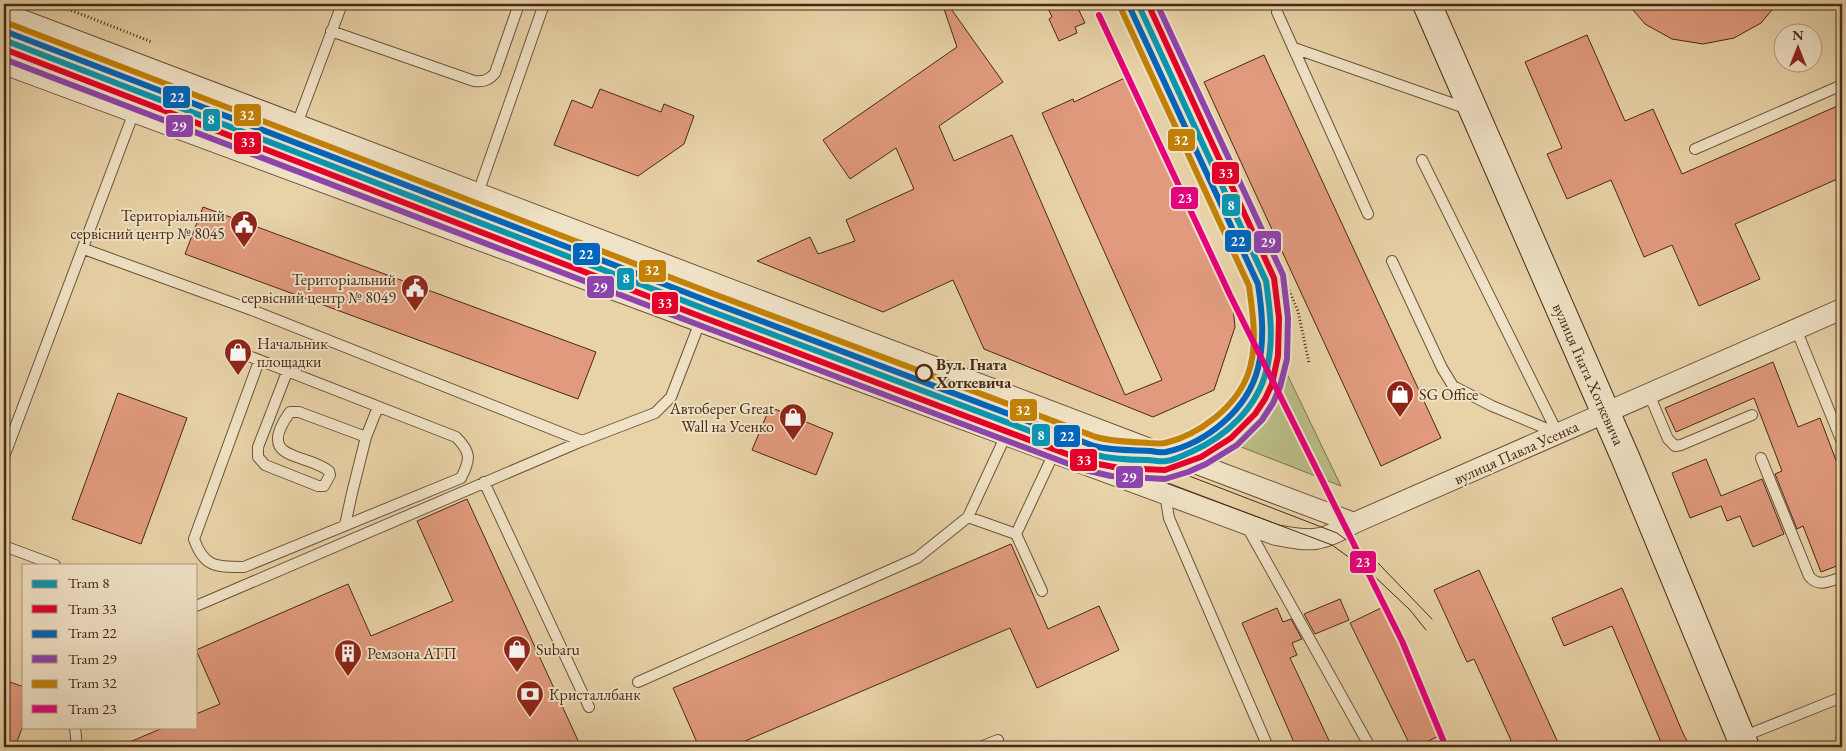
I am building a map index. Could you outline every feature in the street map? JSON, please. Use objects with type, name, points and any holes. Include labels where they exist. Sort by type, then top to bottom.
[{"type":"street","name":"вулиця Гната Хоткевича","points":[[1427,4],[1605,413],[1743,742]]},
{"type":"street","points":[[4,13],[1150,449],[1185,460],[1354,523]]},
{"type":"street","name":"вулиця Павла Усенка","points":[[4,64],[1245,524],[1291,538],[1318,540],[1327,538],[1354,523],[1842,309]]},
{"type":"lane","points":[[297,124],[342,4]]},
{"type":"lane","points":[[331,31],[474,81],[482,82],[490,79],[495,73],[520,4]]},
{"type":"lane","points":[[478,193],[544,4]]},
{"type":"lane","points":[[1277,12],[1368,214]]},
{"type":"lane","points":[[1294,48],[1473,111]]},
{"type":"lane","points":[[1695,148],[1842,85]]},
{"type":"lane","points":[[4,457],[84,249],[134,112]]},
{"type":"lane","points":[[1422,160],[1558,434]]},
{"type":"lane","points":[[84,249],[252,310],[582,441]]},
{"type":"lane","points":[[1392,261],[1442,368],[1454,386],[1492,406],[1558,434]]},
{"type":"lane","points":[[198,605],[484,482],[655,413],[671,397],[700,322]]},
{"type":"lane","points":[[1796,330],[1842,442]]},
{"type":"lane","points":[[236,351],[456,438],[464,445],[469,455],[467,467],[461,478],[244,567],[226,567],[208,563],[199,553],[194,539],[260,361]]},
{"type":"lane","points":[[287,372],[258,447],[258,457],[265,465],[318,486],[324,486],[327,482],[330,475],[329,471],[284,452],[279,445],[279,436],[285,419],[290,412],[298,412],[366,438]]},
{"type":"lane","points":[[1649,394],[1668,439],[1675,446],[1752,415]]},
{"type":"lane","points":[[345,525],[366,438],[378,407]]},
{"type":"lane","points":[[638,682],[917,558],[968,517],[1006,435]]},
{"type":"lane","points":[[1016,534],[1054,453]]},
{"type":"lane","points":[[1761,458],[1809,576],[1818,583],[1825,583],[1842,577]]},
{"type":"lane","points":[[484,482],[589,707]]},
{"type":"lane","points":[[1165,494],[1169,518],[1268,747]]},
{"type":"lane","points":[[968,517],[1016,534],[1042,591]]},
{"type":"lane","points":[[1245,524],[1370,747]]},
{"type":"lane","points":[[4,546],[52,564]]},
{"type":"lane","points":[[1743,742],[1842,697]]},
{"type":"lane","points":[[75,728],[77,747]]},
{"type":"lane","points":[[980,747],[998,740]]},
{"type":"path","points":[[1158,4],[1298,310],[1309,363]]},
{"type":"green space","points":[[1275,349],[1341,486],[1226,441],[1250,423],[1262,405],[1274,381]]},
{"type":"building","points":[[1046,4],[1076,4],[1085,23],[1075,27],[1077,33],[1059,41],[1049,19],[1052,17]]},
{"type":"building","points":[[1628,4],[1777,4],[1761,23],[1734,38],[1703,44],[1672,39],[1645,24]]},
{"type":"building","points":[[949,6],[1003,82],[939,126],[954,161],[1012,135],[1125,395],[1162,380],[1042,113],[1073,99],[1074,102],[1129,76],[1233,307],[1235,327],[1214,390],[1153,417],[984,349],[953,280],[883,312],[757,261],[810,237],[818,254],[855,241],[846,220],[914,189],[896,148],[850,179],[823,140],[957,47],[944,9]]},
{"type":"building","points":[[1587,35],[1625,121],[1653,109],[1682,174],[1842,104],[1842,177],[1735,224],[1760,279],[1699,306],[1672,245],[1644,257],[1611,180],[1567,199],[1547,154],[1562,148],[1525,62]]},
{"type":"building","points":[[1264,55],[1441,438],[1381,466],[1204,82]]},
{"type":"building","points":[[600,89],[661,112],[664,104],[694,116],[684,144],[638,176],[554,145],[572,100],[592,108]]},
{"type":"building","points":[[203,207],[596,352],[578,399],[185,254]]},
{"type":"building","points":[[1773,362],[1798,427],[1820,418],[1842,476],[1842,564],[1821,572],[1803,526],[1797,529],[1775,474],[1782,471],[1754,398],[1676,432],[1665,408]]},
{"type":"building","points":[[118,393],[187,418],[141,544],[72,519]]},
{"type":"building","name":"Автоберег Great Wall на Усенко","points":[[770,407],[833,433],[816,475],[752,450]]},
{"type":"building","points":[[1706,459],[1721,496],[1762,479],[1784,534],[1753,547],[1740,516],[1727,521],[1721,506],[1690,518],[1672,473]]},
{"type":"building","name":"Ремзона АТП","points":[[467,499],[581,747],[118,747],[163,728],[198,728],[198,713],[220,704],[198,654],[198,649],[348,584],[371,636],[453,601],[417,521]]},
{"type":"building","points":[[1011,544],[1048,629],[1099,606],[1119,650],[1037,688],[1010,628],[731,747],[699,747],[673,688]]},
{"type":"building","points":[[1479,570],[1560,747],[1514,747],[1474,659],[1467,662],[1434,590]]},
{"type":"building","points":[[1622,588],[1690,747],[1663,747],[1612,626],[1564,646],[1552,618]]},
{"type":"building","points":[[1340,599],[1349,620],[1315,634],[1304,614]]},
{"type":"building","points":[[1383,607],[1445,733],[1416,747],[1411,747],[1350,623]]},
{"type":"building","points":[[1277,608],[1283,622],[1291,619],[1302,639],[1292,643],[1297,655],[1290,658],[1332,747],[1296,747],[1242,623]]},
{"type":"building","points":[[4,680],[22,686],[22,728],[15,747],[4,747]]},
{"type":"tram line","name":"8","points":[[4,40],[705,309],[1091,454],[1119,459],[1164,461],[1173,460],[1217,438],[1239,419],[1263,382],[1269,357],[1271,324],[1266,281],[1138,4]]},
{"type":"tram line","name":"33","points":[[4,49],[702,317],[1088,462],[1119,468],[1165,470],[1201,457],[1231,438],[1255,414],[1272,384],[1278,356],[1279,318],[1274,278],[1148,4]]},
{"type":"tram line","name":"29","points":[[4,59],[699,325],[1085,470],[1111,476],[1165,479],[1206,464],[1237,445],[1262,420],[1273,403],[1280,387],[1287,359],[1288,318],[1283,275],[1157,4]]},
{"type":"tram line","name":"22","points":[[7,32],[708,301],[1094,446],[1115,450],[1164,452],[1196,441],[1210,432],[1224,422],[1245,397],[1253,383],[1258,368],[1262,336],[1262,315],[1258,284],[1130,8]]},
{"type":"tram line","name":"32","points":[[10,24],[711,293],[1096,437],[1123,442],[1163,443],[1178,439],[1203,426],[1215,418],[1235,398],[1248,374],[1251,363],[1254,341],[1253,319],[1249,286],[1122,11]]},
{"type":"tram line","name":"23","points":[[1099,15],[1230,295],[1402,641],[1446,747]]},
{"type":"tram line","points":[[1114,447],[1337,533],[1379,564],[1432,619]]},
{"type":"tram line","points":[[1091,454],[1332,545],[1372,574],[1410,610],[1426,630]]},
{"type":"place","name":"Територіальний сервісний центр № 8045","points":[[244,248]]},
{"type":"place","name":"Територіальний сервісний центр № 8049","points":[[415,312]]},
{"type":"place","name":"Вул. Гната Хоткевича","points":[[924,373]]},
{"type":"place","name":"Начальник площадки","points":[[238,376]]},
{"type":"place","name":"SG Office","points":[[1400,418]]},
{"type":"place","name":"Автоберег Great Wall на Усенко","points":[[793,441]]},
{"type":"place","name":"Subaru","points":[[517,673]]},
{"type":"place","name":"Ремзона АТП","points":[[348,677]]},
{"type":"place","name":"Кристаллбанк","points":[[530,718]]}]
